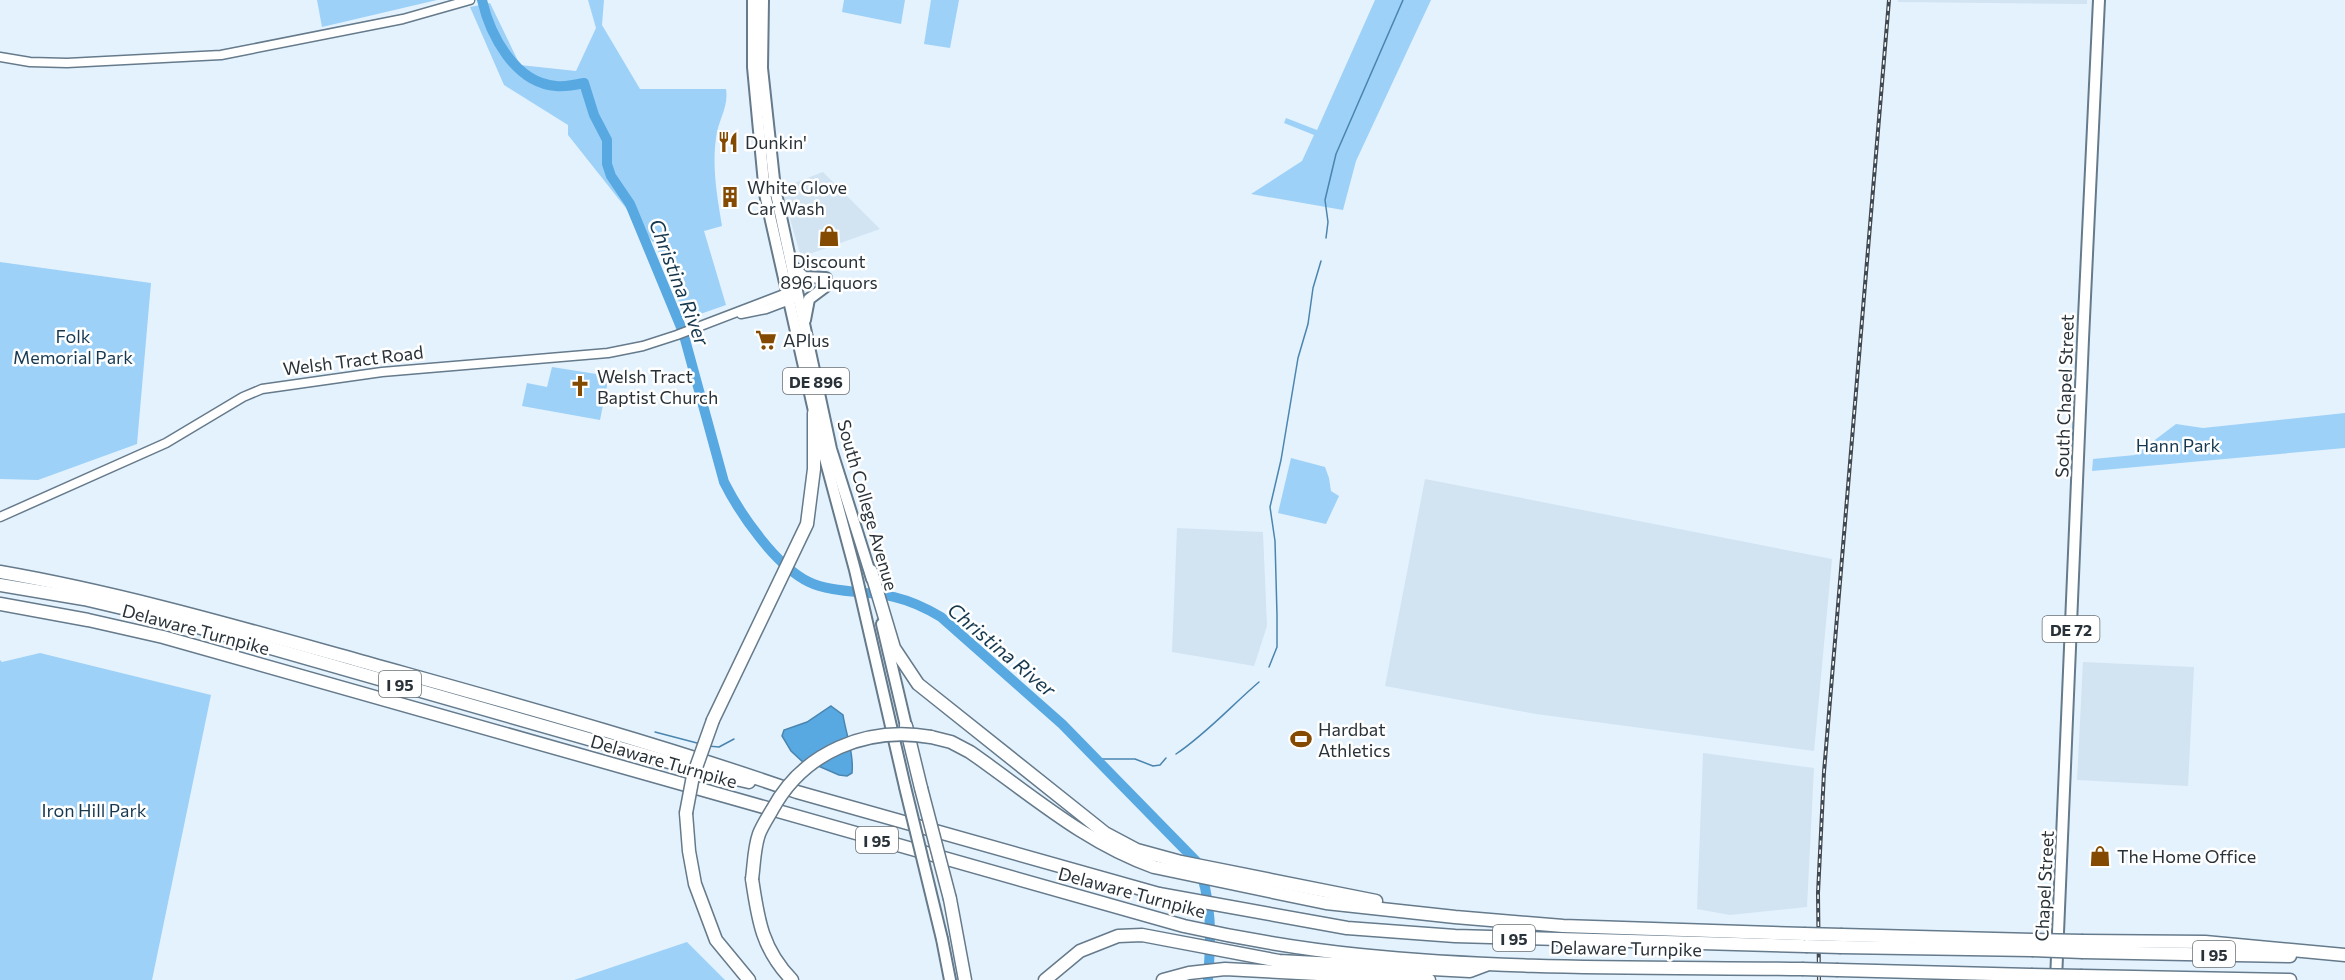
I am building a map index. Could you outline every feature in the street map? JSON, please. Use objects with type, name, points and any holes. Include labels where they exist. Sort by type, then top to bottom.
[{"type":"highway","points":[[749,980],[716,940],[695,884],[689,851],[686,813],[693,776],[713,720],[780,585],[807,524],[814,469],[814,413]]},
{"type":"highway","points":[[871,571],[894,648],[918,684],[1127,858],[1154,867],[1455,917],[1563,926],[1805,940]]},
{"type":"highway","name":"Delaware Turnpike","points":[[0,572],[115,594],[236,626],[547,713],[737,771],[797,792]]},
{"type":"highway","name":"Delaware Turnpike","points":[[0,585],[84,599],[173,620],[502,712],[697,770],[797,792],[1185,900],[1347,928],[1444,935],[2083,946],[2345,956]]},
{"type":"highway","name":"Delaware Turnpike","points":[[0,604],[163,637],[1184,926],[1230,936],[1358,955],[1493,963],[2290,980]]},
{"type":"highway","name":"South College Avenue","points":[[906,726],[950,899],[965,980]]},
{"type":"highway","points":[[792,980],[779,967],[759,926],[752,879],[759,833],[780,795],[812,761],[854,741],[875,735],[914,734],[951,742],[1100,837]]},
{"type":"highway","points":[[1045,980],[1080,951],[1118,936],[1142,935],[1279,961],[1470,971],[1493,963]]},
{"type":"highway","points":[[1163,980],[1189,973],[1225,969],[1429,980]]},
{"type":"main road","name":"South College Avenue","points":[[753,0],[753,67],[765,194],[792,295],[814,413],[864,606],[950,980]]},
{"type":"main road","name":"South College Avenue","points":[[763,0],[762,68],[775,189],[790,265],[792,295],[804,326],[831,449],[871,571]]},
{"type":"main road","name":"South Chapel Street","points":[[2065,793],[2099,0]]},
{"type":"main road","points":[[790,265],[804,277],[826,283],[809,299],[804,326]]},
{"type":"main road","name":"South College Avenue","points":[[881,608],[906,726]]},
{"type":"main road","name":"Chapel Street","points":[[2056,980],[2065,793]]},
{"type":"street","points":[[0,57],[30,62],[67,63],[221,55],[413,16],[470,0]]},
{"type":"street","name":"Welsh Tract Road","points":[[0,517],[166,443],[243,397],[262,389],[382,372],[608,353],[643,346],[735,314],[749,306],[792,295]]},
{"type":"shaded area","points":[[1898,0],[2087,0],[2087,4],[1898,2]]},
{"type":"shaded area","points":[[823,172],[880,229],[801,257],[781,188]]},
{"type":"shaded area","points":[[1425,479],[1832,559],[1814,751],[1536,714],[1385,686]]},
{"type":"shaded area","points":[[1177,528],[1263,532],[1267,626],[1254,666],[1172,652]]},
{"type":"shaded area","points":[[2083,662],[2194,667],[2188,786],[2077,780]]},
{"type":"shaded area","points":[[831,706],[843,715],[852,759],[852,773],[847,776],[804,763],[791,751],[782,736],[784,730],[807,722]]},
{"type":"shaded area","points":[[1703,753],[1814,768],[1807,907],[1730,915],[1697,909]]},
{"type":"green space","points":[[317,0],[437,0],[322,27]]},
{"type":"green space","points":[[588,0],[604,0],[602,25],[640,89],[726,89],[725,108],[716,138],[715,160],[722,226],[704,231],[726,305],[686,319],[656,246],[568,135],[568,125],[504,85],[470,7],[490,3],[520,65],[576,71],[596,28]]},
{"type":"green space","points":[[844,0],[905,0],[901,24],[842,12]]},
{"type":"green space","points":[[931,0],[959,0],[950,48],[924,44]]},
{"type":"green space","points":[[1375,0],[1431,0],[1356,161],[1343,210],[1251,194],[1302,161],[1314,135],[1284,123],[1286,118],[1317,130]]},
{"type":"green space","name":"Folk Memorial Park","points":[[0,262],[151,283],[137,444],[38,480],[0,479]]},
{"type":"green space","points":[[552,367],[609,376],[600,420],[522,406],[527,383],[547,387]]},
{"type":"green space","name":"Hann Park","points":[[2345,413],[2345,448],[2092,471],[2093,459],[2135,455],[2176,424],[2203,428]]},
{"type":"green space","points":[[1291,458],[1325,467],[1331,491],[1339,496],[1326,524],[1278,513]]},
{"type":"green space","name":"Iron Hill Park","points":[[40,653],[211,695],[152,980],[0,980],[0,660],[2,662]]},
{"type":"green space","points":[[687,942],[725,980],[574,980]]},
{"type":"waterway","name":"Christina River","points":[[482,0],[498,42],[517,67],[528,76],[541,83],[556,86],[584,83],[594,115],[607,140],[607,164],[611,176],[630,204],[683,332],[724,482],[739,509],[760,538],[784,564],[818,586],[900,599],[941,617],[1062,724],[1196,861],[1202,875],[1210,919],[1208,980]]},
{"type":"waterway","points":[[1326,238],[1328,222],[1325,200],[1336,154],[1403,0]]},
{"type":"waterway","points":[[1269,667],[1277,647],[1275,541],[1270,507],[1281,460],[1298,358],[1308,324],[1313,288],[1321,261]]},
{"type":"waterway","points":[[1176,754],[1208,729],[1259,682]]},
{"type":"waterway","points":[[655,732],[697,743]]},
{"type":"waterway","points":[[708,746],[719,747],[734,739]]},
{"type":"waterway","points":[[1095,759],[1135,759],[1153,766],[1160,765],[1166,758]]},
{"type":"railway","points":[[1819,980],[1818,893],[1824,772],[1889,0]]},
{"type":"place","name":"Dunkin'","points":[[728,142]]},
{"type":"place","name":"White Glove Car Wash","points":[[730,197]]},
{"type":"place","name":"Discount 896 Liquors","points":[[829,236]]},
{"type":"place","name":"APlus","points":[[766,340]]},
{"type":"place","name":"Welsh Tract Baptist Church","points":[[580,386]]},
{"type":"place","name":"Hardbat Athletics","points":[[1301,739]]},
{"type":"place","name":"The Home Office","points":[[2100,856]]}]
